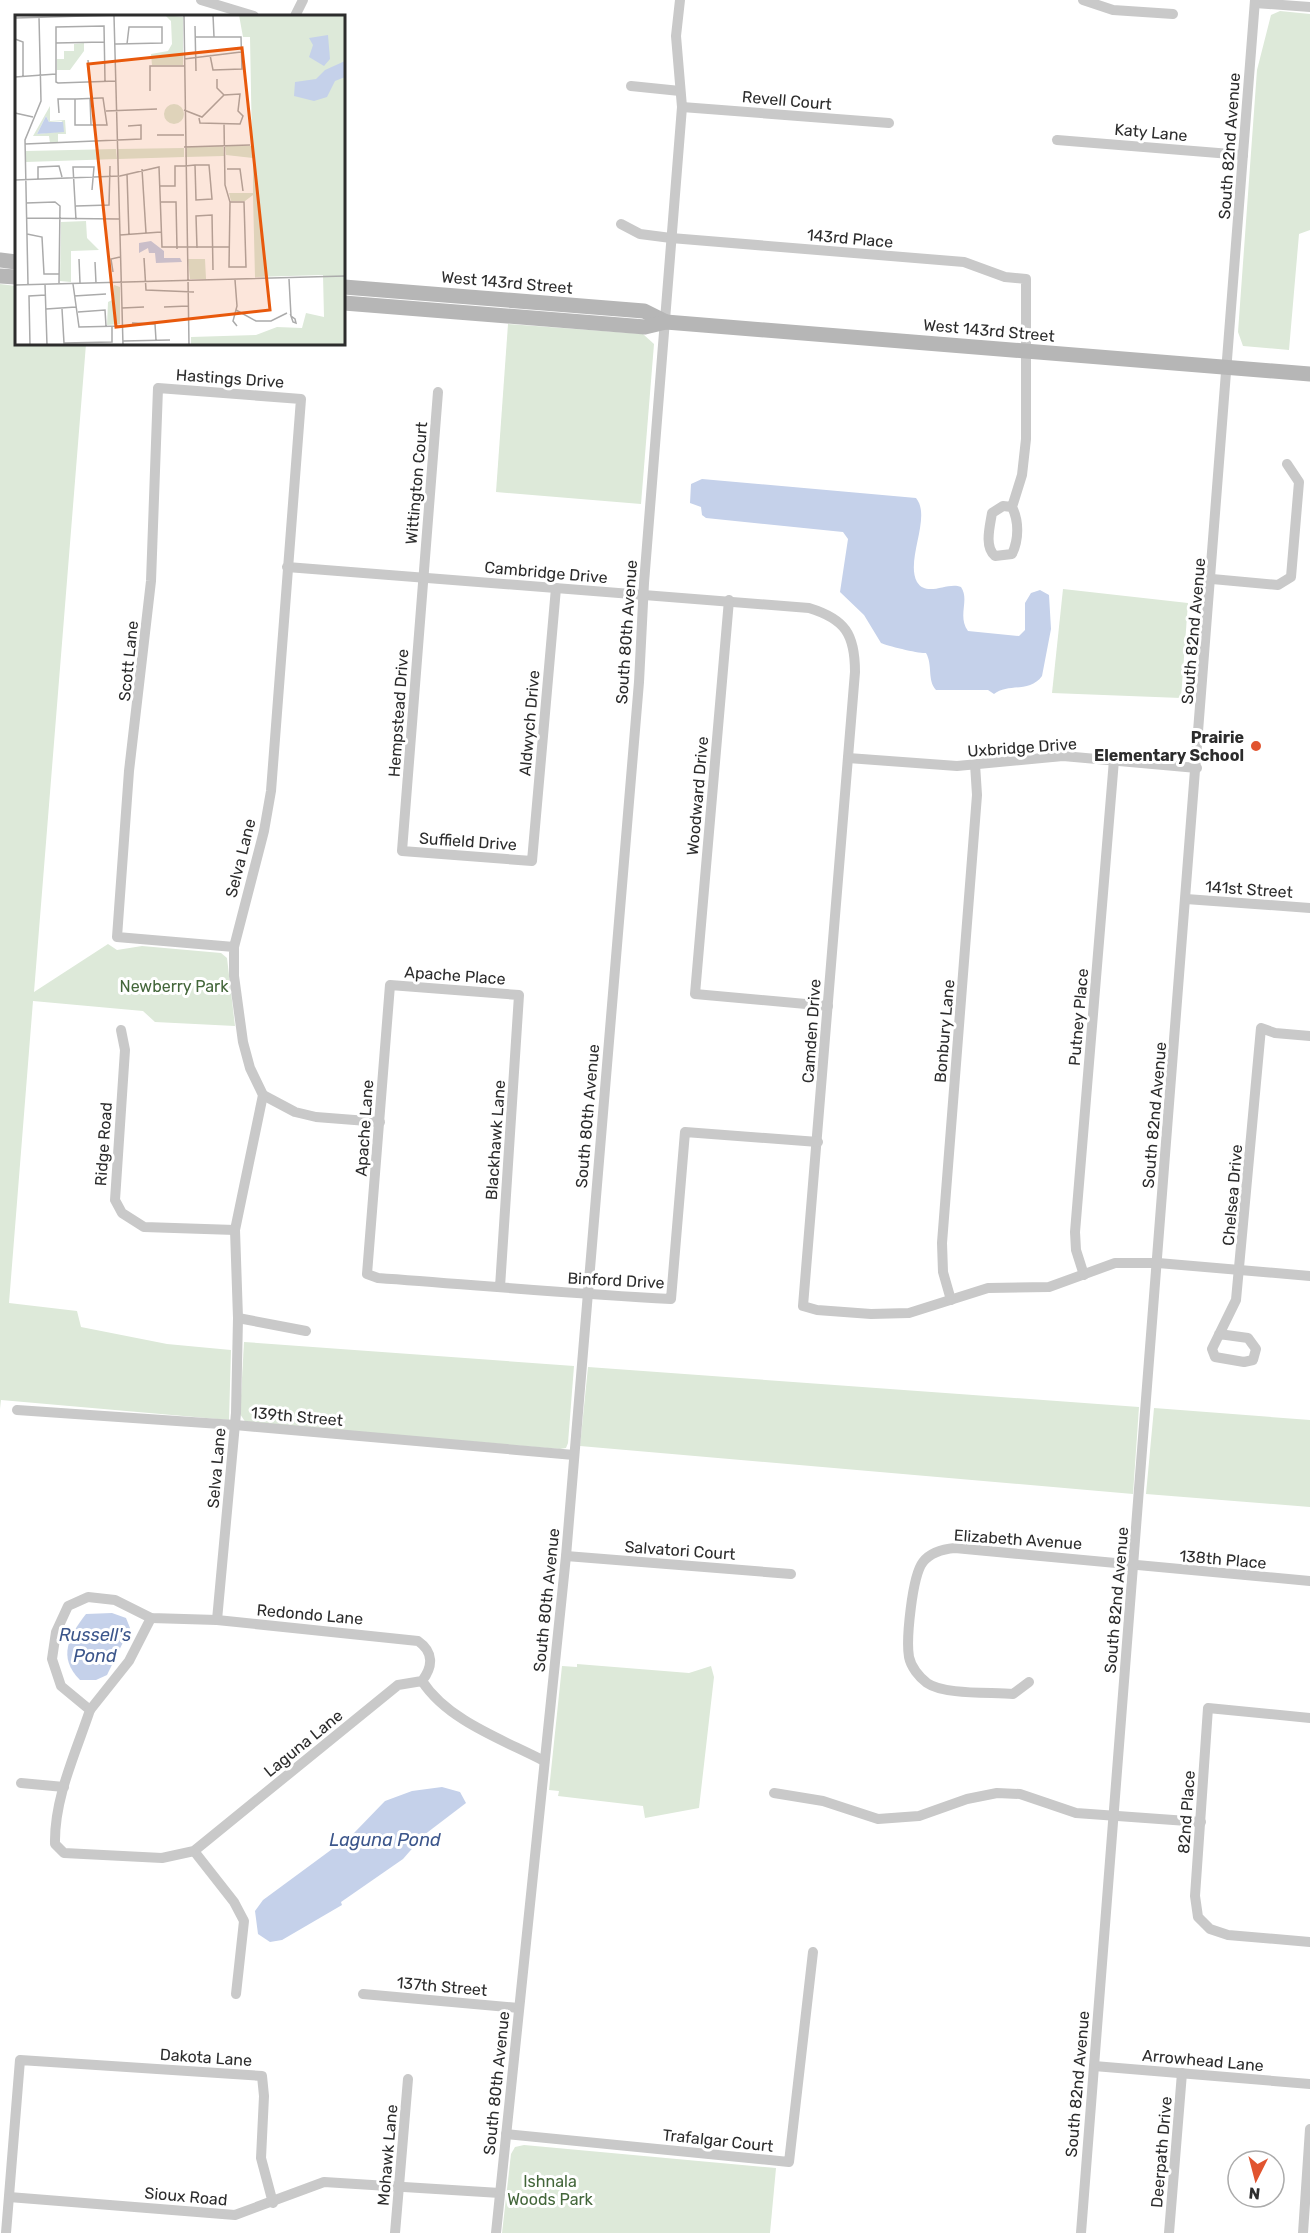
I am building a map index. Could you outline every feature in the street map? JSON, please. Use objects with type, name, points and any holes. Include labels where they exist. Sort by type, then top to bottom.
[{"type":"main road","points":[[0,260],[15,262]]},
{"type":"main road","points":[[0,276],[15,277]]},
{"type":"main road","name":"West 143rd Street","points":[[345,287],[644,311],[666,322]]},
{"type":"main road","name":"West 143rd Street","points":[[345,303],[645,327],[666,322],[1310,374]]},
{"type":"street","points":[[201,0],[251,15]]},
{"type":"street","points":[[296,15],[303,0]]},
{"type":"street","name":"South 80th Avenue","points":[[496,2233],[566,1556],[639,682],[643,595],[682,106],[676,36],[680,0]]},
{"type":"street","points":[[1083,0],[1113,10],[1173,14]]},
{"type":"street","points":[[1255,2],[1310,7]]},
{"type":"street","name":"South 82nd Avenue","points":[[1081,2233],[1212,579],[1255,2]]},
{"type":"street","points":[[631,86],[680,92]]},
{"type":"street","name":"Revell Court","points":[[682,106],[889,123]]},
{"type":"street","name":"Katy Lane","points":[[1057,140],[1243,155]]},
{"type":"street","name":"143rd Place","points":[[621,224],[640,234],[670,238],[963,262],[1005,277],[1026,279],[1025,351]]},
{"type":"street","points":[[1012,507],[1004,506],[992,513],[988,544],[990,552],[995,556],[1012,554],[1016,545],[1017,517],[1012,507],[1022,475],[1026,439],[1025,351]]},
{"type":"street","name":"Hastings Drive","points":[[158,388],[301,399]]},
{"type":"street","name":"Scott Lane","points":[[158,388],[151,581],[129,771],[117,937],[234,947]]},
{"type":"street","name":"Wittington Court","points":[[423,578],[438,392]]},
{"type":"street","name":"Selva Lane","points":[[217,1620],[235,1425],[238,1318],[235,1230],[263,1095],[250,1068],[243,1042],[234,976],[234,947],[264,831],[271,791],[301,399]]},
{"type":"street","points":[[1212,579],[1278,585],[1291,577],[1299,482],[1287,464]]},
{"type":"street","name":"Cambridge Drive","points":[[287,567],[729,600],[809,608],[828,614],[847,631],[855,659],[848,758]]},
{"type":"street","name":"Hempstead Drive","points":[[402,851],[423,578]]},
{"type":"street","name":"Aldwych Drive","points":[[532,861],[556,588]]},
{"type":"street","name":"Woodward Drive","points":[[729,600],[695,994],[828,1006]]},
{"type":"street","name":"Uxbridge Drive","points":[[848,758],[933,766],[1064,756],[1197,768]]},
{"type":"street","name":"Camden Drive","points":[[848,758],[803,1306],[817,1310],[883,1315],[925,1309],[951,1300]]},
{"type":"street","name":"Putney Place","points":[[1084,1275],[1076,1250],[1075,1232],[1114,760]]},
{"type":"street","name":"Bonbury Lane","points":[[951,1300],[943,1272],[942,1243],[977,795],[975,764]]},
{"type":"street","name":"Suffield Drive","points":[[402,851],[532,861]]},
{"type":"street","name":"141st Street","points":[[1186,899],[1310,908]]},
{"type":"street","name":"Apache Place","points":[[390,985],[519,995]]},
{"type":"street","name":"Apache Lane","points":[[367,1274],[390,985]]},
{"type":"street","name":"Blackhawk Lane","points":[[500,1287],[519,995]]},
{"type":"street","name":"Chelsea Drive","points":[[1219,1334],[1248,1338],[1256,1349],[1253,1359],[1244,1362],[1215,1358],[1212,1349],[1219,1334],[1236,1300],[1261,1028],[1275,1033],[1310,1035]]},
{"type":"street","name":"Ridge Road","points":[[121,1030],[125,1050],[115,1200],[122,1214],[144,1227],[235,1230]]},
{"type":"street","points":[[263,1095],[305,1114],[380,1122]]},
{"type":"street","name":"Binford Drive","points":[[367,1274],[378,1278],[671,1299],[685,1132],[818,1142]]},
{"type":"street","points":[[951,1300],[988,1288],[1049,1287],[1115,1263],[1158,1263],[1310,1276]]},
{"type":"street","points":[[238,1318],[306,1331]]},
{"type":"street","name":"139th Street","points":[[17,1410],[235,1425],[574,1455]]},
{"type":"street","name":"Elizabeth Avenue","points":[[1029,1682],[1013,1694],[948,1689],[927,1683],[916,1672],[909,1650],[914,1585],[922,1563],[940,1550],[955,1548],[1134,1565]]},
{"type":"street","name":"Salvatori Court","points":[[566,1556],[791,1574]]},
{"type":"street","name":"138th Place","points":[[1134,1565],[1310,1581]]},
{"type":"street","name":"Redondo Lane","points":[[90,1710],[61,1686],[52,1659],[56,1632],[68,1606],[88,1597],[115,1600],[151,1618],[217,1620],[418,1641],[426,1647],[430,1657],[431,1670],[422,1681]]},
{"type":"street","points":[[21,1783],[64,1787],[90,1710],[129,1661],[151,1618]]},
{"type":"street","points":[[422,1681],[432,1696],[455,1714],[544,1761]]},
{"type":"street","name":"Laguna Lane","points":[[64,1787],[54,1827],[55,1844],[64,1853],[162,1858],[195,1851],[398,1685],[422,1681]]},
{"type":"street","name":"82nd Place","points":[[1310,1718],[1208,1708],[1195,1896],[1198,1917],[1210,1929],[1228,1935],[1310,1942]]},
{"type":"street","points":[[774,1793],[823,1801],[878,1819],[919,1816],[967,1799],[997,1793],[1020,1794],[1076,1814],[1201,1822]]},
{"type":"street","points":[[195,1851],[234,1902],[244,1921],[236,1994]]},
{"type":"street","name":"Trafalgar Court","points":[[506,2134],[789,2162],[813,1952]]},
{"type":"street","name":"137th Street","points":[[363,1994],[519,2008]]},
{"type":"street","name":"Dakota Lane","points":[[9,2197],[20,2060],[262,2076],[264,2096],[261,2158],[273,2203]]},
{"type":"street","name":"Arrowhead Lane","points":[[1094,2066],[1310,2084]]},
{"type":"street","name":"Deerpath Drive","points":[[1169,2233],[1182,2073]]},
{"type":"street","name":"Mohawk Lane","points":[[395,2233],[408,2079]]},
{"type":"street","points":[[1303,2233],[1310,2129]]},
{"type":"street","name":"Sioux Road","points":[[9,2197],[235,2215],[273,2203],[324,2182],[500,2193]]},
{"type":"street","points":[[6,2233],[9,2197]]},
{"type":"green space","points":[[1280,11],[1310,14],[1310,230],[1299,234],[1289,350],[1243,346],[1238,332],[1257,70],[1271,15]]},
{"type":"green space","name":"Newberry Park","points":[[0,284],[15,286],[15,345],[86,345],[34,992],[108,944],[117,950],[142,946],[221,953],[227,958],[235,1026],[155,1022],[143,1011],[33,1001],[9,1303],[77,1311],[81,1327],[167,1344],[231,1350],[229,1420],[1,1400],[0,1409]]},
{"type":"green space","points":[[508,324],[643,334],[654,344],[641,504],[496,492]]},
{"type":"green space","points":[[1063,589],[1188,603],[1181,698],[1052,693]]},
{"type":"green space","points":[[244,1342],[574,1366],[568,1443],[566,1448],[560,1449],[246,1423],[240,1414]]},
{"type":"green space","points":[[588,1367],[1139,1407],[1133,1494],[580,1446]]},
{"type":"green space","points":[[1154,1408],[1310,1420],[1310,1507],[1146,1494]]},
{"type":"green space","points":[[577,1664],[689,1673],[711,1666],[714,1677],[699,1808],[645,1818],[643,1806],[558,1796],[559,1791],[549,1790],[562,1666],[577,1667]]},
{"type":"green space","name":"Ishnala Woods Park","points":[[524,2145],[776,2168],[770,2233],[502,2233],[511,2154],[515,2147]]},
{"type":"water","points":[[702,479],[916,498],[921,516],[914,562],[917,582],[926,589],[961,587],[964,597],[964,620],[968,631],[1019,636],[1025,630],[1025,603],[1031,593],[1040,590],[1049,595],[1051,629],[1042,676],[1031,684],[994,694],[988,690],[936,690],[933,686],[926,653],[881,643],[864,615],[840,592],[848,539],[843,532],[706,518],[702,515],[701,507],[690,503],[691,484]]},
{"type":"water","name":"Russell's Pond","points":[[112,1613],[126,1618],[130,1628],[107,1675],[96,1680],[80,1680],[73,1671],[67,1655],[71,1638],[86,1614]]},
{"type":"water","name":"Laguna Pond","points":[[442,1787],[460,1792],[466,1803],[424,1835],[403,1859],[341,1902],[342,1905],[282,1940],[270,1942],[258,1934],[255,1911],[263,1900],[354,1833],[385,1801],[412,1791]]},
{"type":"place","name":"Prairie Elementary School","points":[[1256,746]]}]
